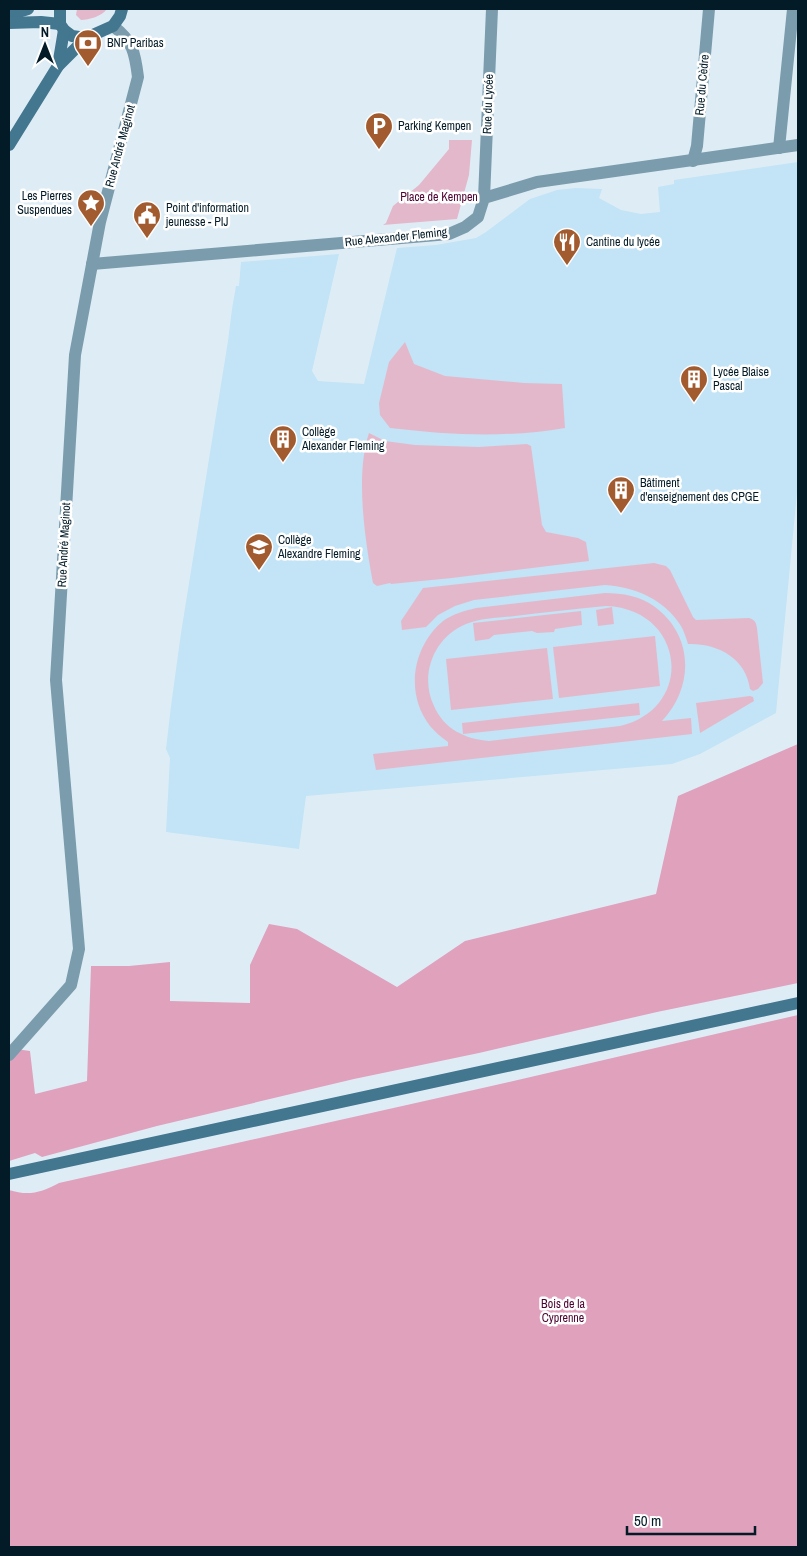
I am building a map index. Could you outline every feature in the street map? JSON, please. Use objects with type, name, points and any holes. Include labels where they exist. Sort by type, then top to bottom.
[{"type":"main road","points":[[9,15],[28,9]]},
{"type":"main road","points":[[58,66],[62,27],[60,9]]},
{"type":"main road","points":[[9,145],[58,66],[86,38],[113,26],[120,16],[122,9]]},
{"type":"main road","points":[[9,22],[41,22],[62,27],[72,36],[86,38]]},
{"type":"main road","points":[[9,1174],[798,1003]]},
{"type":"street","name":"Rue du Lycée","points":[[484,198],[492,9]]},
{"type":"street","name":"Rue du Cèdre","points":[[693,161],[697,146],[709,9]]},
{"type":"street","points":[[779,148],[793,9]]},
{"type":"street","name":"Rue André Maginot","points":[[9,1054],[71,985],[79,949],[75,883],[56,680],[75,355],[100,222],[138,77],[135,55],[125,35],[113,26]]},
{"type":"street","points":[[484,198],[537,182],[798,146]]},
{"type":"street","name":"Rue Alexander Fleming","points":[[92,264],[449,234],[478,217],[484,198]]},
{"type":"shaded area","points":[[798,162],[798,482],[776,713],[700,754],[672,764],[306,796],[299,849],[166,832],[170,758],[166,749],[171,706],[232,309],[236,286],[239,286],[241,262],[339,254],[312,371],[318,381],[364,384],[397,248],[436,245],[476,238],[530,199],[557,190],[576,188],[602,189],[599,198],[621,210],[641,214],[660,212],[658,187],[674,184],[674,180]]},
{"type":"green space","points":[[77,9],[107,9],[95,17],[81,20],[76,15]]},
{"type":"green space","name":"Place de Kempen","points":[[449,140],[472,140],[469,175],[457,219],[383,225],[386,223],[393,206],[419,185],[449,149]]},
{"type":"green space","points":[[405,342],[414,364],[445,376],[524,383],[562,384],[565,428],[521,433],[478,434],[390,428],[380,415],[379,403],[389,362]]},
{"type":"green space","points":[[369,433],[385,441],[415,445],[479,447],[527,444],[531,446],[542,525],[546,532],[578,538],[586,542],[589,561],[377,586],[373,583],[363,508],[363,468]]},
{"type":"green space","points":[[654,563],[666,566],[670,570],[696,620],[749,618],[755,622],[763,683],[758,689],[753,691],[750,689],[743,669],[728,654],[709,646],[688,644],[681,626],[666,608],[648,596],[616,586],[605,585],[474,600],[455,606],[438,615],[426,627],[402,630],[401,621],[423,588]]},
{"type":"green space","points":[[605,593],[631,596],[650,603],[668,619],[677,632],[683,647],[685,662],[684,678],[680,693],[662,721],[691,718],[692,734],[376,770],[373,754],[448,746],[448,742],[430,726],[422,713],[417,700],[415,686],[416,671],[424,644],[443,621],[459,613],[476,608]],"holes":[[[606,606],[632,611],[652,623],[665,641],[671,660],[670,681],[661,700],[644,716],[620,726],[489,741],[472,738],[456,731],[449,727],[438,714],[430,694],[428,682],[432,658],[445,638],[466,624],[490,618]]]},
{"type":"green space","points":[[612,607],[614,624],[598,626],[596,610]]},
{"type":"green space","points":[[581,611],[582,625],[555,629],[554,632],[537,633],[532,631],[494,635],[489,639],[475,641],[473,623]]},
{"type":"green space","points":[[655,636],[660,686],[559,698],[553,647]]},
{"type":"green space","points":[[547,648],[553,699],[451,710],[446,659]]},
{"type":"green space","points":[[753,697],[754,701],[700,733],[696,703]]},
{"type":"green space","points":[[639,703],[640,715],[463,734],[462,723]]},
{"type":"green space","points":[[798,744],[798,983],[354,1079],[157,1126],[42,1157],[35,1153],[9,1161],[9,1048],[30,1051],[35,1094],[87,1081],[91,966],[129,966],[170,962],[170,1001],[250,1003],[250,965],[269,924],[297,929],[397,987],[465,941],[656,894],[678,796]]},
{"type":"green space","name":"Bois de la Cyprenne","points":[[798,1015],[798,1547],[9,1547],[9,1190],[22,1193],[40,1191],[59,1183]]},
{"type":"place","name":"BNP Paribas","points":[[88,67]]},
{"type":"place","name":"Parking Kempen","points":[[379,150]]},
{"type":"place","name":"Les Pierres Suspendues","points":[[91,227]]},
{"type":"place","name":"Point d'information jeunesse - PIJ","points":[[147,239]]},
{"type":"place","name":"Cantine du lycée","points":[[567,266]]},
{"type":"place","name":"Lycée Blaise Pascal","points":[[694,403]]},
{"type":"place","name":"Collège Alexander Fleming","points":[[283,463]]},
{"type":"place","name":"Bâtiment d'enseignement des CPGE","points":[[621,514]]},
{"type":"place","name":"Collège Alexandre Fleming","points":[[259,571]]}]
